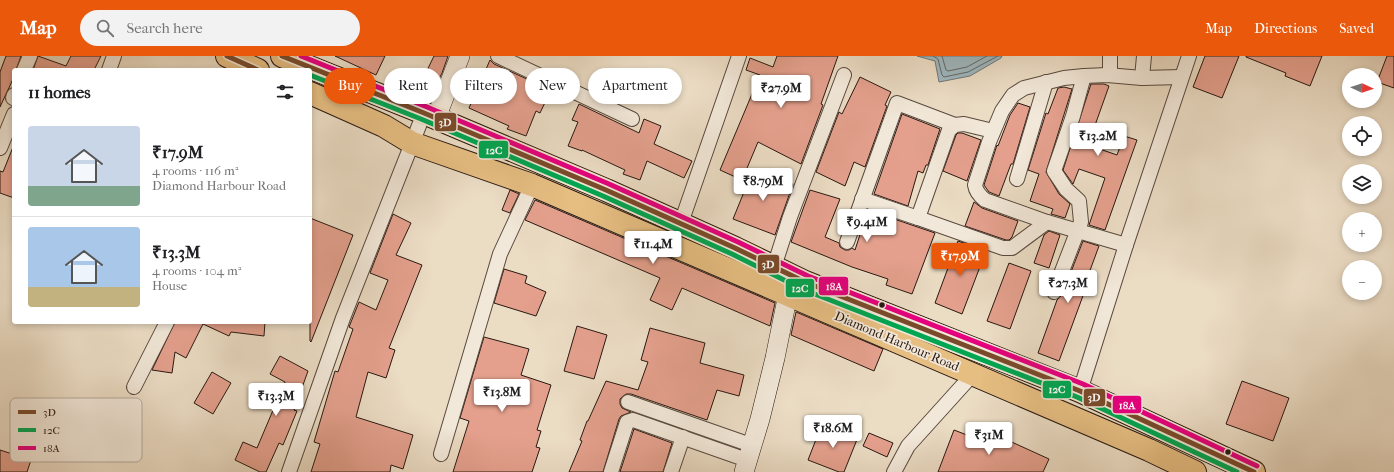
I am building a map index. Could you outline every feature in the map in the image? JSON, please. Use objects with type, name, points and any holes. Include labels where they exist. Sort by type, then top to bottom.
[{"type":"highway","points":[[227,56],[254,68]]},
{"type":"highway","name":"Diamond Harbour Road","points":[[282,56],[312,68]]},
{"type":"highway","name":"Diamond Harbour Road","points":[[312,68],[606,190],[806,282],[1080,391],[1254,472]]},
{"type":"highway","name":"Diamond Harbour Road","points":[[312,94],[384,126],[412,143],[532,185],[974,374],[1149,450],[1195,472]]},
{"type":"street","points":[[25,68],[30,56]]},
{"type":"street","points":[[110,68],[114,56]]},
{"type":"street","points":[[289,472],[346,312],[412,143],[430,116],[460,56]]},
{"type":"street","points":[[498,56],[632,119]]},
{"type":"street","points":[[681,224],[739,56]]},
{"type":"street","points":[[1110,56],[1110,75]]},
{"type":"street","points":[[1142,78],[1144,56]]},
{"type":"street","points":[[1080,391],[1126,245],[1189,56]]},
{"type":"street","points":[[774,267],[790,217],[844,75]]},
{"type":"street","points":[[1126,245],[1047,222],[985,200],[976,191],[975,184],[993,131],[1002,111],[1013,96],[1024,88],[1064,78],[1084,76],[1110,75],[1142,78],[1181,78]]},
{"type":"street","points":[[1054,292],[1081,222],[1079,201],[1066,189],[1054,171],[1073,116],[1084,76]]},
{"type":"street","points":[[1017,179],[1046,82]]},
{"type":"street","points":[[847,242],[897,103],[955,125],[964,124],[993,131]]},
{"type":"street","points":[[0,148],[12,119]]},
{"type":"street","points":[[918,218],[946,137],[949,130],[955,125]]},
{"type":"street","points":[[441,454],[500,254],[532,185]]},
{"type":"street","points":[[862,199],[1003,248],[1012,248],[1047,222]]},
{"type":"street","points":[[747,459],[760,419],[775,358],[788,294]]},
{"type":"street","points":[[134,387],[166,324]]},
{"type":"street","points":[[894,472],[908,446],[974,374]]},
{"type":"street","points":[[628,402],[747,459]]},
{"type":"street","points":[[611,472],[627,422],[630,420],[747,459]]},
{"type":"street","points":[[671,472],[683,437]]},
{"type":"water","points":[[917,56],[1002,56],[970,76],[939,82],[935,61]]},
{"type":"building","points":[[6,56],[21,56],[17,68],[12,68],[12,81],[0,107],[0,72]]},
{"type":"building","points":[[38,56],[66,66],[71,56],[101,56],[95,68],[34,68]]},
{"type":"building","points":[[335,56],[385,56],[376,75],[376,68],[361,68]]},
{"type":"building","points":[[434,56],[448,56],[442,73],[442,68],[428,68]]},
{"type":"building","points":[[777,56],[838,56],[821,104],[823,105],[801,164],[758,142],[742,180],[720,170],[760,75],[746,70],[750,58],[773,67]]},
{"type":"building","points":[[1205,56],[1239,56],[1222,98],[1193,87]]},
{"type":"building","points":[[1246,56],[1322,56],[1310,86],[1285,76],[1286,73]]},
{"type":"building","points":[[1387,56],[1394,56],[1394,88],[1382,84],[1382,69]]},
{"type":"building","points":[[490,60],[494,64],[503,68],[486,68]]},
{"type":"building","points":[[517,74],[525,78],[525,104],[544,104],[540,113],[536,111],[526,136],[507,129],[509,126],[469,108],[471,104],[517,104]]},
{"type":"building","points":[[860,77],[891,92],[885,105],[887,106],[865,167],[854,162],[845,186],[816,172],[839,112],[842,114]]},
{"type":"building","points":[[1091,84],[1104,84],[1109,86],[1088,145],[1117,155],[1124,136],[1137,140],[1105,230],[1089,225],[1105,178],[1079,169],[1073,184],[1063,170]]},
{"type":"building","points":[[1064,87],[1072,89],[1046,172],[1059,194],[1070,204],[1065,218],[1051,214],[1053,209],[1030,201],[1039,174],[1028,170],[1046,113],[1048,114],[1058,88]]},
{"type":"building","points":[[1018,103],[1030,107],[1013,164],[1011,164],[999,196],[989,192],[984,185],[997,145],[998,146],[1010,115]]},
{"type":"building","points":[[579,104],[639,133],[644,119],[661,126],[654,144],[692,161],[684,178],[647,161],[640,180],[623,174],[625,170],[582,150],[568,146],[578,122],[572,120]]},
{"type":"building","points":[[902,114],[940,129],[928,165],[926,165],[923,173],[918,171],[908,206],[874,194]]},
{"type":"building","points":[[958,133],[981,140],[967,181],[943,171]]},
{"type":"building","points":[[12,150],[12,197],[0,193],[0,171],[3,172]]},
{"type":"building","points":[[749,170],[793,184],[775,235],[733,219],[746,187],[744,186]]},
{"type":"building","points":[[510,190],[519,194],[510,213],[502,210]]},
{"type":"building","points":[[810,190],[840,199],[825,237],[839,243],[840,247],[845,250],[852,248],[855,250],[868,210],[935,233],[912,294],[886,285],[888,279],[852,267],[791,242]]},
{"type":"building","points":[[535,200],[775,303],[770,326],[682,288],[672,310],[650,300],[660,278],[525,220]]},
{"type":"building","points":[[974,202],[982,208],[1018,221],[1012,237],[1009,240],[965,226]]},
{"type":"building","points":[[393,214],[411,223],[396,255],[422,265],[389,348],[395,350],[386,378],[368,372],[356,417],[413,435],[403,469],[391,465],[390,472],[311,472],[320,444],[314,442],[335,371],[338,372],[353,329],[349,327],[359,302],[376,310],[388,280],[370,273]]},
{"type":"building","points":[[312,219],[353,235],[311,342],[310,324],[312,324]]},
{"type":"building","points":[[1049,231],[1060,235],[1049,268],[1034,263],[1044,235]]},
{"type":"building","points":[[958,241],[986,251],[962,314],[935,303]]},
{"type":"building","points":[[1083,241],[1099,246],[1082,292],[1084,293],[1059,361],[1038,353],[1057,300],[1062,295]]},
{"type":"building","points":[[1009,263],[1031,271],[1010,329],[987,321]]},
{"type":"building","points":[[504,269],[527,276],[525,283],[546,292],[536,316],[494,303]]},
{"type":"building","points":[[796,312],[883,349],[874,371],[791,335]]},
{"type":"building","points":[[174,324],[203,324],[186,358],[175,352],[172,373],[152,370]]},
{"type":"building","points":[[203,324],[265,324],[264,336],[231,332],[229,336]]},
{"type":"building","points":[[577,326],[607,335],[594,379],[564,371]]},
{"type":"building","points":[[650,328],[705,343],[700,363],[744,375],[739,396],[717,390],[707,420],[631,394],[626,394],[620,399],[620,404],[622,408],[631,412],[621,416],[619,419],[603,472],[569,472],[582,441],[580,440],[587,421],[606,381],[638,390],[648,362],[641,360]]},
{"type":"building","points":[[484,337],[529,349],[521,375],[551,385],[537,430],[541,431],[536,447],[540,448],[532,472],[453,472],[469,421],[460,418]]},
{"type":"building","points":[[280,356],[308,371],[294,410],[297,411],[283,445],[279,443],[266,472],[260,472],[235,460],[243,442],[257,448],[285,382],[270,374]]},
{"type":"building","points":[[212,372],[231,383],[213,414],[194,403]]},
{"type":"building","points":[[1242,381],[1289,398],[1273,441],[1226,424]]},
{"type":"building","points":[[822,424],[858,437],[844,472],[839,472],[808,460]]},
{"type":"building","points":[[634,429],[672,443],[663,472],[620,472]]},
{"type":"building","points":[[954,430],[990,444],[994,434],[1049,459],[1043,472],[938,472]]},
{"type":"building","points":[[869,433],[893,443],[887,457],[863,446]]},
{"type":"building","points":[[0,450],[10,453],[10,462],[30,462],[27,472],[0,472]]},
{"type":"transit line","name":"3D","points":[[227,56],[254,68]]},
{"type":"transit line","name":"3D","points":[[282,56],[312,68]]},
{"type":"transit line","name":"18A","points":[[301,56],[427,107],[609,184],[738,242],[808,276],[1083,384],[1257,466]]},
{"type":"transit line","name":"3D","points":[[312,68],[424,113],[606,190],[735,248],[805,282],[1080,391],[1254,472]]},
{"type":"transit line","name":"12C","points":[[312,76],[421,119],[603,196],[732,254],[802,289],[1077,397],[1237,472]]}]
